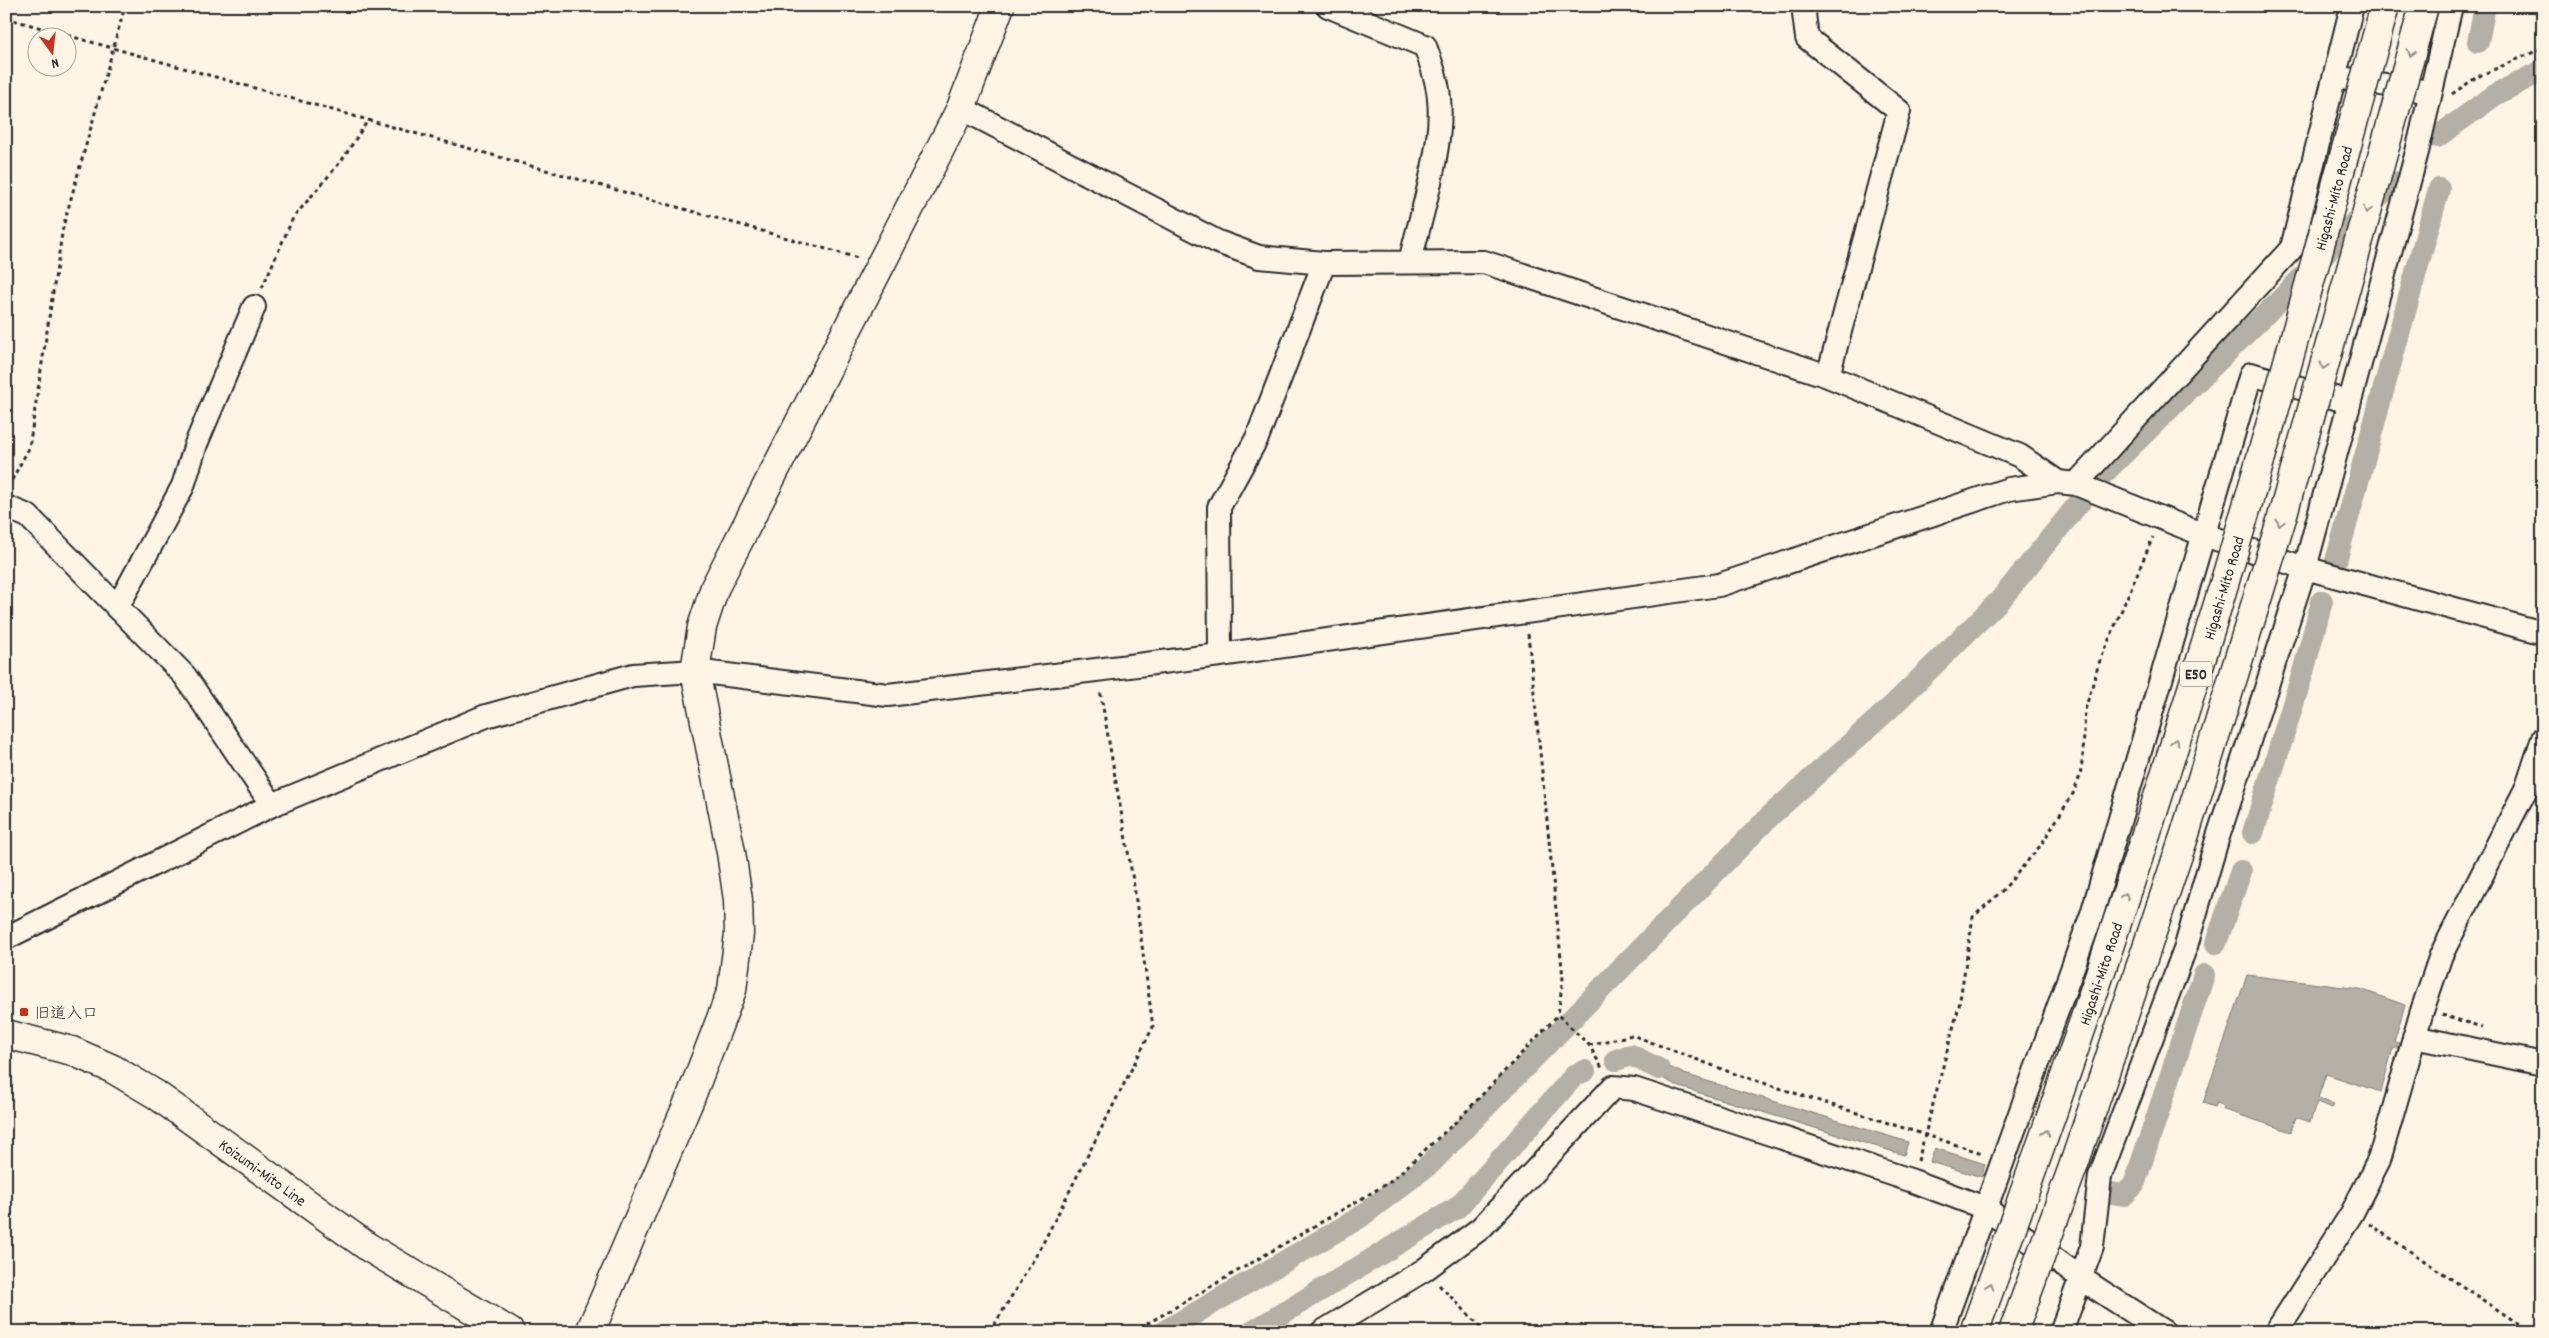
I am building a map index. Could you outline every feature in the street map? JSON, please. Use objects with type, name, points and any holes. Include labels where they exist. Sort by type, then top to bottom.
[{"type":"main road","points":[[590,1332],[690,1099],[732,990],[739,934],[738,900],[731,852],[695,671],[702,627],[715,586],[961,108],[1000,6]]},
{"type":"main road","name":"Higashi-Mito Road","points":[[1974,1332],[2041,1148],[2146,834],[2218,607],[2385,6]]},
{"type":"main road","name":"E50","points":[[2013,1332],[2073,1167],[2186,834],[2281,521],[2424,6]]},
{"type":"main road","name":"Koizumi-Mito Line","points":[[6,1034],[72,1052],[113,1069],[155,1094],[368,1247],[510,1332]]},
{"type":"street","points":[[1328,6],[1426,46],[1440,98],[1439,125],[1436,149],[1410,262]]},
{"type":"street","points":[[1806,6],[1804,14],[1807,38],[1899,111],[1828,376]]},
{"type":"street","points":[[6,938],[272,805],[486,716],[633,675],[695,671],[888,695],[1097,672],[1525,614],[1719,585],[2009,489],[2072,484],[2292,248],[2352,6]]},
{"type":"street","points":[[2062,1332],[2092,1247],[2100,1176],[2186,946],[2217,840],[2304,568],[2417,152],[2451,6]]},
{"type":"street","points":[[2334,77],[2429,102]]},
{"type":"street","points":[[961,108],[1218,242],[1259,257],[1324,262],[1484,262],[1828,376],[2020,456],[2072,484],[2204,534],[2304,568],[2543,633]]},
{"type":"street","points":[[1220,655],[1219,507],[1257,438],[1324,262]]},
{"type":"street","points":[[117,608],[183,486],[196,444],[254,307]]},
{"type":"street","points":[[1941,1332],[2092,914],[2251,374],[2349,402]]},
{"type":"street","points":[[6,507],[28,516],[185,676],[272,805]]},
{"type":"street","points":[[2276,1332],[2352,1213],[2379,1160],[2414,1037],[2442,955],[2527,787],[2543,738]]},
{"type":"street","points":[[2414,1037],[2543,1064]]},
{"type":"street","points":[[1322,1332],[1424,1270],[1481,1228],[1613,1087],[1634,1089],[1913,1181],[1985,1208],[2082,1279],[2164,1332]]},
{"type":"path","points":[[6,490],[29,448],[63,227],[125,6]]},
{"type":"path","points":[[6,18],[881,264]]},
{"type":"path","points":[[2429,102],[2476,77],[2543,48]]},
{"type":"path","points":[[254,307],[293,218],[342,160],[368,120]]},
{"type":"path","points":[[1913,1181],[1958,1006],[1973,917],[2004,889],[2041,845],[2074,792],[2081,769],[2085,710],[2099,663],[2162,519]]},
{"type":"path","points":[[1133,1332],[1390,1182],[1460,1118],[1558,1015],[1563,978],[1525,614]]},
{"type":"path","points":[[990,1332],[1040,1249],[1152,1027],[1134,886],[1097,672]]},
{"type":"path","points":[[2422,1011],[2486,1028]]},
{"type":"path","points":[[1558,1015],[1589,1044],[1613,1087]]},
{"type":"path","points":[[1589,1044],[1632,1035],[1735,1074],[2003,1159]]},
{"type":"path","points":[[2352,1213],[2531,1332]]},
{"type":"path","points":[[1424,1270],[1486,1332]]},
{"type":"shaded area","points":[[2247,975],[2360,989],[2405,1005],[2394,1042],[2399,1043],[2398,1048],[2393,1048],[2381,1092],[2326,1074],[2318,1098],[2334,1104],[2332,1108],[2317,1102],[2310,1122],[2296,1117],[2291,1132],[2222,1109],[2223,1106],[2217,1103],[2215,1107],[2203,1103]]},
{"type":"shaded area","points":[[1633,1049],[1684,1074],[1908,1142],[1904,1155],[1680,1087],[1629,1061]]},
{"type":"shaded area","points":[[1935,1148],[1985,1164],[1982,1177],[1930,1162]]},
{"type":"waterway","points":[[2478,42],[2485,6]]},
{"type":"waterway","points":[[2437,137],[2495,95],[2543,70]]},
{"type":"waterway","points":[[1163,1332],[1359,1218],[1431,1163],[1770,816],[1891,707],[2001,599],[2101,476],[2287,293],[2393,182]]},
{"type":"waterway","points":[[2336,561],[2439,189]]},
{"type":"waterway","points":[[2253,833],[2303,672],[2322,601]]},
{"type":"waterway","points":[[2216,943],[2241,871]]},
{"type":"waterway","points":[[2111,1193],[2124,1195],[2134,1185],[2204,975]]},
{"type":"waterway","points":[[1616,1060],[1631,1055],[1659,1069]]},
{"type":"waterway","points":[[1252,1332],[1458,1207],[1575,1075],[1585,1071]]},
{"type":"place","name":"旧道入口","points":[[24,1012]]}]
